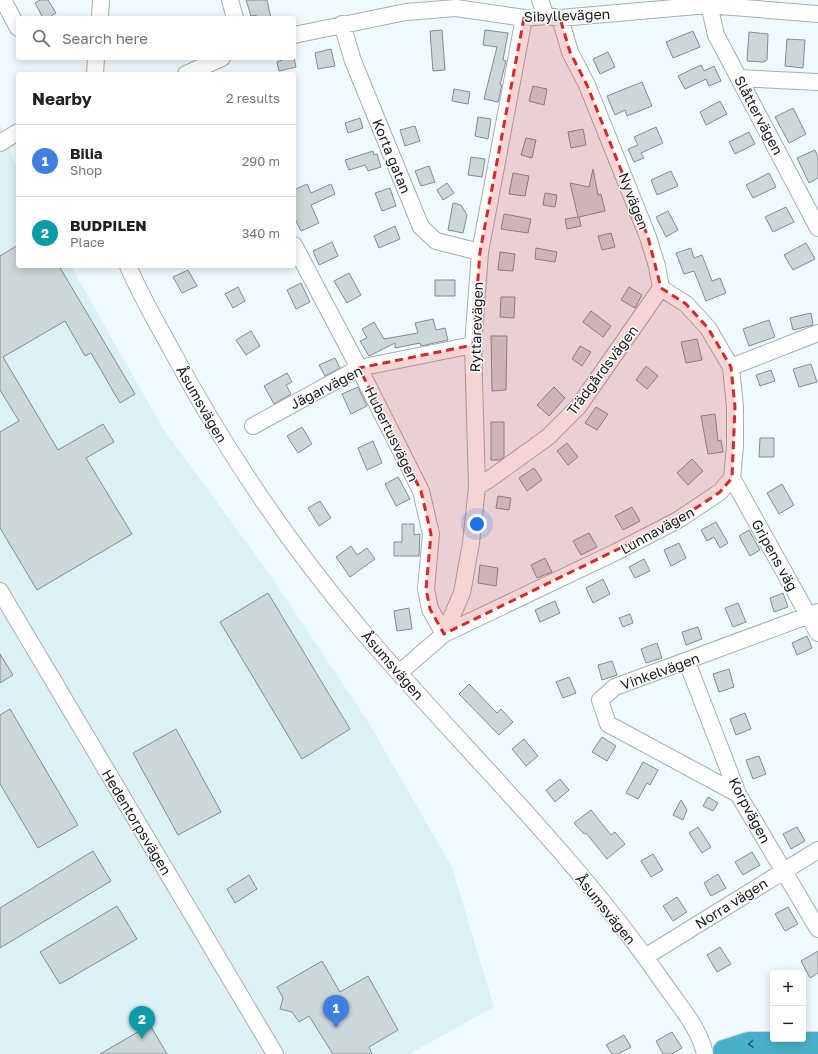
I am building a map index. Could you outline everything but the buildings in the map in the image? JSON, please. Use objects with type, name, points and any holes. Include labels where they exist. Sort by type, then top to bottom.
[{"type":"highway","points":[[716,1052],[749,1043],[818,1043]]},
{"type":"street","points":[[3,0],[16,24]]},
{"type":"street","points":[[100,16],[101,0]]},
{"type":"street","points":[[230,0],[234,16]]},
{"type":"street","name":"Nyvägen","points":[[540,0],[553,17],[587,85],[648,237],[657,266],[661,288]]},
{"type":"street","name":"Sibyllevägen","points":[[296,35],[406,12],[456,8],[524,18],[553,17],[708,3],[818,14]]},
{"type":"street","name":"Slåttervägen","points":[[708,3],[716,35],[818,228]]},
{"type":"street","name":"Ryttarevägen","points":[[444,634],[462,593],[471,543],[477,486],[473,346],[480,252],[524,18]]},
{"type":"street","name":"Korta gatan","points":[[342,24],[352,61],[421,227],[436,241],[480,252]]},
{"type":"street","points":[[95,72],[96,60]]},
{"type":"street","points":[[204,70],[219,60]]},
{"type":"street","points":[[739,78],[818,82]]},
{"type":"street","points":[[0,143],[16,133]]},
{"type":"street","name":"Hubertusvägen","points":[[296,249],[359,368],[421,492],[430,534],[426,589],[430,609],[444,634]]},
{"type":"street","name":"Åsumsvägen","points":[[129,268],[193,390],[256,492],[318,577],[399,674],[567,860],[645,957],[699,1035],[716,1052]]},
{"type":"street","points":[[661,288],[686,304],[708,328],[731,367],[735,407],[735,446],[732,478]]},
{"type":"street","name":"Trädgårdsvägen","points":[[477,486],[491,478],[548,437],[578,406],[661,288]]},
{"type":"street","points":[[731,367],[818,333]]},
{"type":"street","name":"Jägarvägen","points":[[253,426],[359,368],[473,346]]},
{"type":"street","name":"Lunnavägen","points":[[399,674],[444,634],[618,551],[678,520],[720,492],[732,478]]},
{"type":"street","name":"Gripens väg","points":[[732,478],[813,614],[818,633]]},
{"type":"street","name":"Hedentorpsvägen","points":[[0,591],[275,1054]]},
{"type":"street","name":"Vinkelvägen","points":[[738,794],[608,724],[600,700],[615,687],[687,662],[813,614]]},
{"type":"street","name":"Korpvägen","points":[[687,662],[738,794],[818,928]]},
{"type":"street","name":"Norra vägen","points":[[645,957],[783,870],[818,850]]},
{"type":"highlighted area","points":[[524,18],[560,18],[570,52],[587,85],[648,237],[661,288],[686,304],[708,328],[731,367],[735,407],[732,478],[720,492],[678,520],[444,634],[430,609],[426,589],[431,534],[421,491],[359,368],[473,345],[480,252]]},
{"type":"shaded area","points":[[0,124],[16,165],[16,268],[72,268],[162,427],[268,572],[367,720],[452,867],[494,1007],[409,1054],[0,1054]]},
{"type":"place","name":"Bilia","points":[[336,1028]]},
{"type":"place","name":"BUDPILEN","points":[[142,1039]]}]
